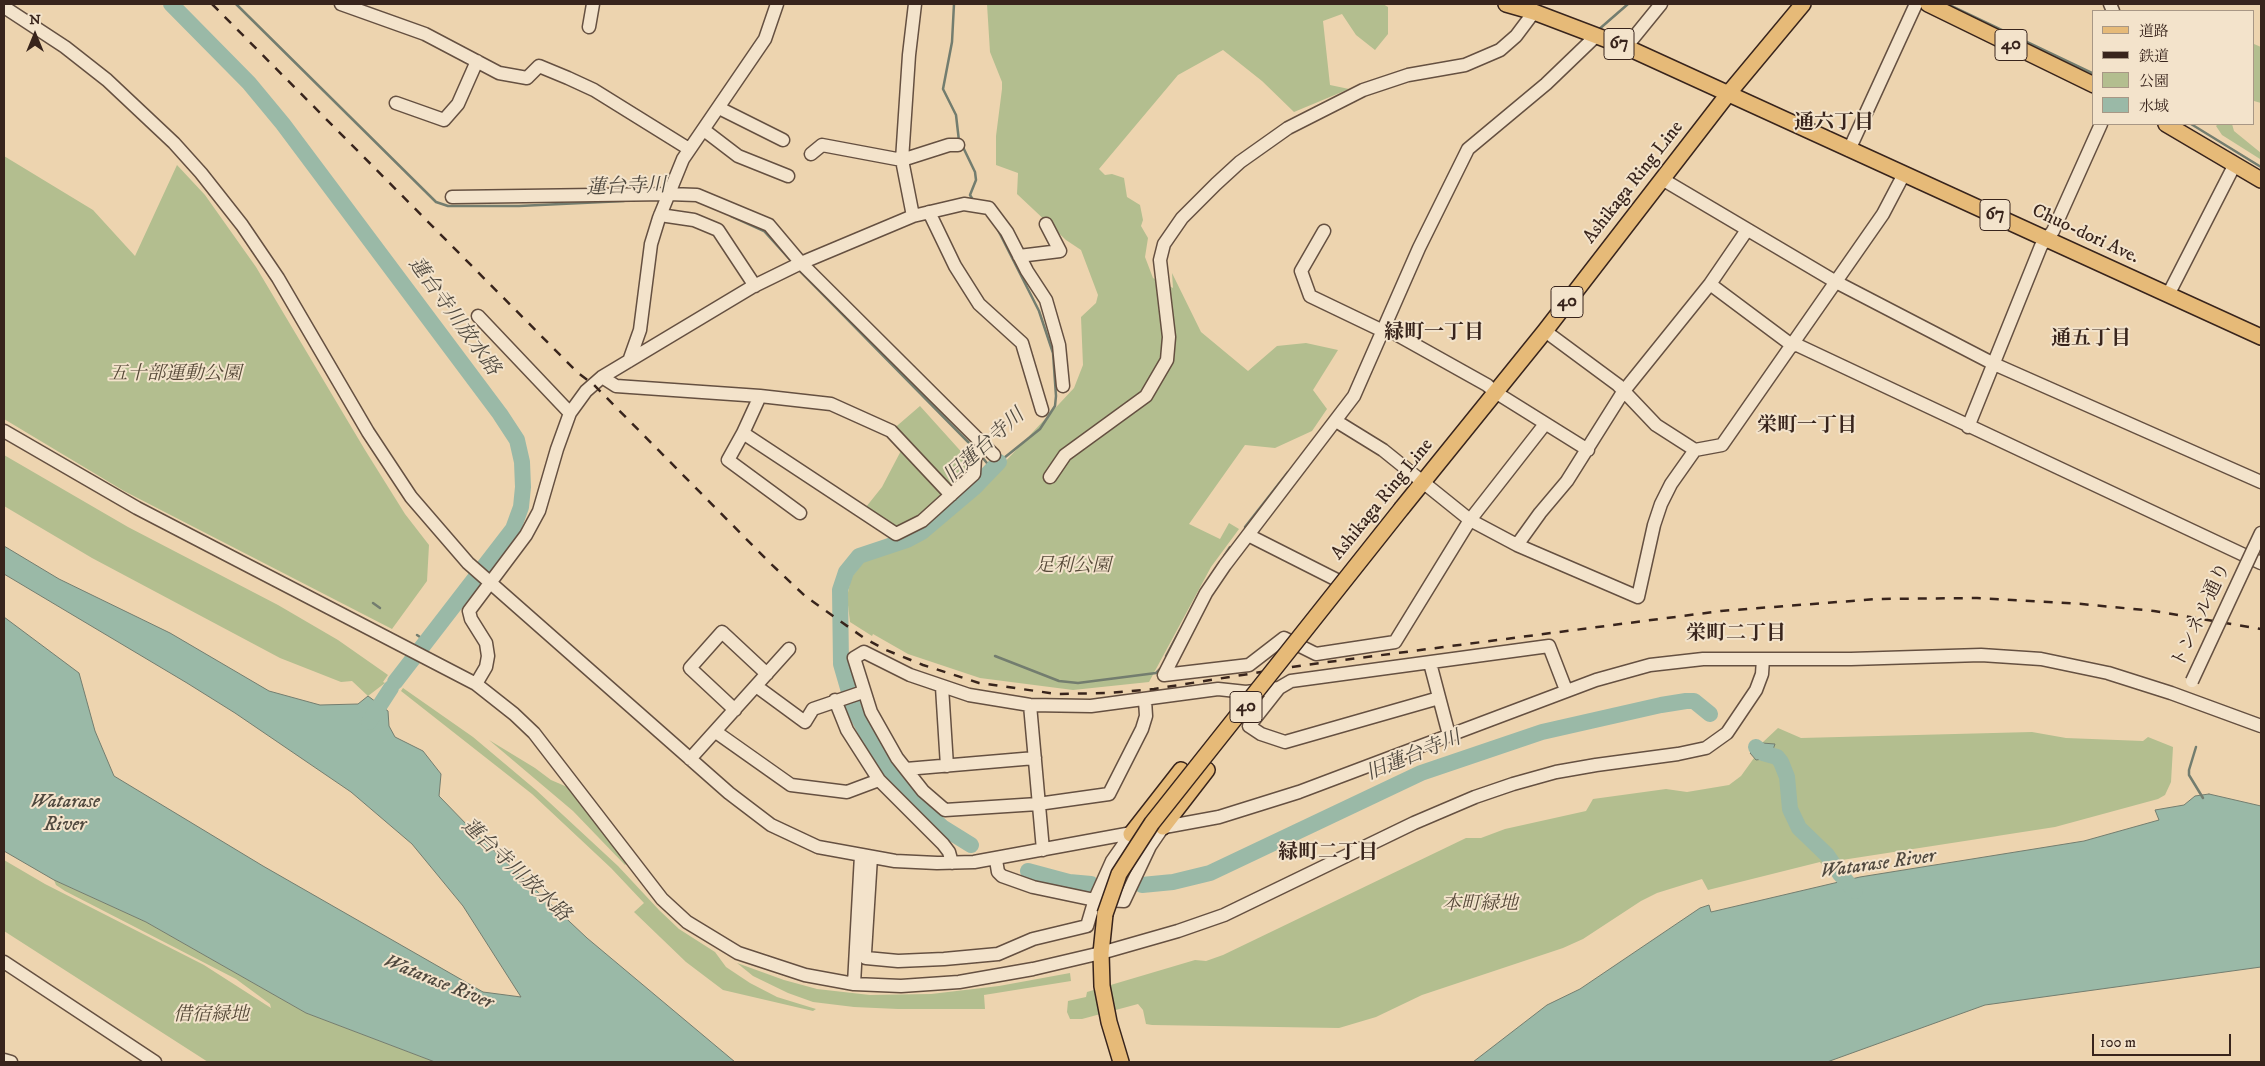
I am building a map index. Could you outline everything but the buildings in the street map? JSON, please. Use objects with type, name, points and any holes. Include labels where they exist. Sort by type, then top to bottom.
[{"type":"main road","name":"67","points":[[1506,4],[1597,35],[1728,94]]},
{"type":"main road","name":"Ashikaga Ring Line","points":[[1121,1062],[1104,999],[1101,961],[1105,914],[1119,874],[1138,843],[1402,508],[1545,331],[1728,94],[1803,4]]},
{"type":"main road","name":"40","points":[[1928,4],[2092,84]]},
{"type":"main road","name":"Chuo-dori Ave.","points":[[1728,94],[2261,337]]},
{"type":"main road","points":[[2168,125],[2261,180]]},
{"type":"main road","points":[[1131,834],[1271,658],[1306,630],[1307,638],[1295,658],[1163,827]]},
{"type":"street","points":[[342,4],[425,34],[499,73],[527,78],[539,66],[594,90],[689,149]]},
{"type":"street","points":[[589,26],[593,4]]},
{"type":"street","points":[[629,361],[640,330],[650,244],[668,194],[689,149],[704,130],[765,39],[777,4]]},
{"type":"street","points":[[913,216],[902,160],[908,55],[914,4]]},
{"type":"street","points":[[1626,47],[1661,4]]},
{"type":"street","points":[[1849,150],[1916,4]]},
{"type":"street","points":[[4,7],[65,47],[107,80],[174,143],[201,173],[242,225],[278,278],[368,432],[411,497],[468,563],[690,759],[771,826],[818,847],[895,861],[952,864],[996,860],[1219,817],[1261,806],[1566,690],[1618,673],[1650,665],[1703,659],[1851,659],[1980,655],[2016,657],[2072,664],[2108,673],[2185,698],[2261,726]]},
{"type":"street","points":[[1050,477],[1065,454],[1146,396],[1167,360],[1169,337],[1160,260],[1164,244],[1182,218],[1216,184],[1240,162],[1288,128],[1363,90],[1408,75],[1465,65],[1500,50],[1516,36],[1534,12]]},
{"type":"street","points":[[1545,424],[1470,520],[1395,642],[1316,654],[1284,638],[1249,665],[1164,675],[1206,593],[1225,564],[1354,396],[1381,329],[1468,149],[1546,84],[1597,35]]},
{"type":"street","points":[[396,103],[444,120],[458,104],[477,61]]},
{"type":"street","points":[[719,108],[783,140]]},
{"type":"street","points":[[1968,427],[2042,246],[2054,230],[2101,125]]},
{"type":"street","points":[[704,130],[738,156],[788,176]]},
{"type":"street","points":[[811,154],[822,145],[902,160],[949,145],[958,145]]},
{"type":"street","points":[[2168,295],[2235,164]]},
{"type":"street","points":[[1545,331],[1618,385],[1656,425],[1695,450],[1722,445],[1794,345],[1883,214],[1904,174]]},
{"type":"street","points":[[1662,179],[1836,282],[1994,364],[2261,482]]},
{"type":"street","points":[[452,197],[697,195],[769,225],[801,263],[994,455]]},
{"type":"street","points":[[476,684],[486,667],[488,656],[486,642],[471,619],[469,611],[488,580],[526,536],[539,511],[556,449],[570,413],[586,391],[602,377],[755,286],[801,263],[913,216],[964,204],[990,208],[1007,232],[1019,256],[1046,300],[1059,345],[1063,386]]},
{"type":"street","points":[[929,212],[955,266],[979,304],[1022,343],[1042,410]]},
{"type":"street","points":[[660,215],[694,220],[718,230],[755,286]]},
{"type":"street","points":[[1019,256],[1060,251],[1046,224]]},
{"type":"street","points":[[1324,230],[1301,271],[1310,296],[1381,329],[1487,385],[1495,392],[1588,450]]},
{"type":"street","points":[[1517,545],[1540,513],[1567,481],[1623,392],[1710,284],[1747,230]]},
{"type":"street","points":[[1710,284],[1794,345],[2261,564]]},
{"type":"street","points":[[478,316],[570,413]]},
{"type":"street","points":[[602,377],[616,386],[760,396],[831,404],[891,431],[951,495]]},
{"type":"street","points":[[760,396],[728,460],[800,513]]},
{"type":"street","points":[[1336,421],[1383,450],[1424,481],[1470,520],[1517,545],[1638,598],[1661,504],[1695,450]]},
{"type":"street","points":[[4,431],[112,495],[332,611],[476,684],[508,708],[534,733],[662,899],[687,922],[738,953],[805,975],[854,984],[901,986],[959,982],[1033,969],[1101,961],[1224,915],[1414,822],[1475,797],[1513,784],[1572,769],[1706,748],[1727,733],[1756,690],[1762,674],[1763,659]]},
{"type":"street","points":[[743,433],[896,534],[922,521],[974,474],[975,458],[984,445]]},
{"type":"street","name":"トンネル通り","points":[[2185,698],[2261,533]]},
{"type":"street","points":[[1248,535],[1335,579]]},
{"type":"street","points":[[735,710],[690,668],[722,632],[767,674]]},
{"type":"street","points":[[1439,698],[1285,742],[1261,734],[1249,726],[1279,688],[1291,681],[1549,646],[1566,690]]},
{"type":"street","points":[[690,759],[789,649]]},
{"type":"street","points":[[1145,700],[1146,716],[1142,729],[1109,794],[1038,804],[945,810],[923,791],[897,758],[859,692],[854,658],[864,652],[910,675],[942,687],[969,695],[1030,705],[1092,706],[1218,689],[1246,692],[1279,688]]},
{"type":"street","points":[[1430,663],[1450,735]]},
{"type":"street","points":[[756,686],[805,722],[813,709],[859,692]]},
{"type":"street","points":[[942,687],[947,766]]},
{"type":"street","points":[[838,699],[847,730],[878,780],[943,844],[949,852],[952,864]]},
{"type":"street","points":[[1030,705],[1043,850]]},
{"type":"street","points":[[716,732],[791,785],[846,792],[878,780]]},
{"type":"street","points":[[906,769],[1035,758]]},
{"type":"street","points":[[996,860],[998,872],[1015,881],[1095,900],[1124,901],[1150,846],[1163,827]]},
{"type":"street","points":[[866,856],[865,953],[870,960],[944,960],[1005,952],[1033,939],[1087,926],[1095,900],[1117,853],[1131,834]]},
{"type":"street","points":[[854,984],[866,856]]},
{"type":"street","points":[[4,962],[155,1062]]},
{"type":"street","points":[[4,1060],[11,1062]]},
{"type":"green space","name":"足利公園","points":[[987,4],[1383,4],[1388,7],[1388,34],[1375,50],[1356,35],[1342,14],[1323,21],[1330,85],[1349,89],[1294,112],[1262,81],[1223,50],[1178,75],[1099,169],[1105,175],[1112,174],[1124,178],[1127,197],[1140,205],[1143,220],[1141,226],[1148,238],[1145,257],[1153,278],[1173,288],[1172,273],[1201,332],[1248,371],[1277,346],[1306,343],[1338,350],[1313,390],[1327,409],[1312,431],[1275,448],[1245,445],[1189,524],[1220,539],[1229,523],[1239,529],[1211,567],[1149,682],[1073,690],[980,678],[908,654],[873,634],[872,636],[850,622],[847,597],[851,578],[866,558],[915,540],[862,512],[882,487],[904,445],[891,431],[920,406],[966,457],[989,479],[1074,388],[1083,365],[1081,317],[1096,303],[1098,295],[1081,250],[1066,240],[1017,194],[1018,173],[996,165],[996,136],[1002,82],[990,52]]},
{"type":"green space","points":[[2255,44],[2261,47],[2261,103],[2255,101]]},
{"type":"green space","points":[[2232,125],[2234,131],[2261,153],[2260,159],[2222,135],[2216,126]]},
{"type":"green space","name":"五十部運動公園","points":[[4,156],[93,210],[135,256],[177,165],[205,195],[256,267],[365,450],[405,514],[429,545],[427,581],[392,629],[124,491],[4,419]]},
{"type":"green space","points":[[4,455],[128,527],[278,605],[338,640],[388,675],[383,682],[385,683],[368,696],[352,681],[341,682],[280,658],[92,558],[4,506]]},
{"type":"green space","points":[[403,688],[473,737],[536,790],[618,866],[679,929],[715,952],[726,967],[750,983],[777,997],[816,1009],[813,1011],[723,990],[686,962],[634,912],[644,903],[611,868],[532,794],[401,691]]},
{"type":"green space","name":"本町緑地","points":[[1778,728],[1801,738],[2032,732],[2066,738],[2143,741],[2148,737],[2173,747],[2171,782],[2165,795],[2158,799],[2055,827],[1842,860],[1844,865],[1825,869],[1820,862],[1708,890],[1702,879],[1657,893],[1641,901],[1583,939],[1563,948],[1422,995],[1376,1017],[1339,1028],[1152,1025],[1146,1024],[1143,1010],[1138,1004],[1082,1019],[1070,1019],[1067,1012],[1068,1001],[1086,997],[1087,992],[1195,960],[1206,961],[1223,955],[1466,838],[1481,838],[1505,829],[1586,811],[1593,799],[1666,789],[1687,792],[1729,785],[1741,776],[1754,758],[1763,758],[1774,745],[1762,743]]},
{"type":"green space","points":[[489,740],[551,780],[572,789],[627,863],[625,865],[573,811]]},
{"type":"green space","name":"借宿緑地","points":[[4,860],[45,884],[204,965],[271,1008],[270,1004],[236,979],[65,891],[56,885],[54,880],[146,922],[306,1013],[435,1062],[208,1062],[4,931]]},
{"type":"green space","points":[[737,963],[784,980],[817,989],[870,995],[931,994],[999,986],[1070,973],[1071,981],[984,995],[985,1009],[854,1007],[813,1002],[788,993],[753,976]]},
{"type":"water","name":"Watarase River","points":[[4,546],[59,579],[170,633],[269,691],[320,705],[358,704],[368,696],[388,711],[389,726],[395,737],[423,751],[441,774],[439,796],[471,829],[587,938],[735,1062],[435,1062],[306,1013],[146,922],[54,880],[4,851],[4,617],[79,673],[95,731],[114,776],[263,866],[483,992],[521,997],[463,906],[412,844],[351,792],[235,713],[4,574]]},
{"type":"water","points":[[1762,743],[1775,744],[1770,758],[1756,760],[1750,753]]},
{"type":"water","name":"Watarase River","points":[[2209,794],[2261,806],[2261,967],[1985,1005],[1827,1062],[1473,1062],[1547,1005],[1580,989],[1700,908],[1709,905],[1711,912],[1860,877],[2084,841],[2159,820],[2155,810],[2184,805],[2195,796]]},
{"type":"waterway","name":"蓮台寺川放水路","points":[[171,4],[249,83],[283,124],[500,414],[517,440],[522,462],[523,487],[521,507],[513,529],[395,682]]},
{"type":"waterway","name":"蓮台寺川","points":[[236,4],[436,202],[448,206],[519,206],[624,201]]},
{"type":"waterway","name":"旧蓮台寺川","points":[[954,4],[952,42],[943,89],[956,115],[959,141]]},
{"type":"waterway","points":[[1597,31],[1628,4]]},
{"type":"waterway","points":[[1947,4],[2092,73]]},
{"type":"waterway","points":[[2193,125],[2261,167]]},
{"type":"waterway","name":"旧蓮台寺川","points":[[962,145],[975,172],[976,180],[970,195],[973,200]]},
{"type":"waterway","name":"蓮台寺川","points":[[731,216],[764,231],[793,263]]},
{"type":"waterway","name":"旧蓮台寺川","points":[[998,230],[1039,311],[1053,353],[1056,396],[1055,406],[1040,429],[999,462]]},
{"type":"waterway","name":"蓮台寺川","points":[[798,269],[975,449]]},
{"type":"waterway","name":"蓮台寺川","points":[[982,457],[991,468]]},
{"type":"waterway","name":"旧蓮台寺川","points":[[971,845],[942,827],[909,797],[875,749],[854,709],[841,664],[840,590],[846,572],[859,556],[907,540],[922,532],[974,488],[999,462]]},
{"type":"waterway","points":[[1245,527],[1288,472]]},
{"type":"waterway","points":[[1224,556],[1230,547]]},
{"type":"waterway","points":[[373,603],[380,608]]},
{"type":"waterway","points":[[1166,656],[1180,630]]},
{"type":"waterway","points":[[417,635],[426,641]]},
{"type":"waterway","points":[[995,656],[1059,681],[1078,683],[1156,673],[1160,669]]},
{"type":"waterway","name":"蓮台寺川放水路","points":[[369,722],[391,688]]},
{"type":"waterway","name":"旧蓮台寺川","points":[[1142,885],[1173,882],[1210,873],[1421,773],[1542,732],[1686,701],[1694,701],[1710,714]]},
{"type":"waterway","name":"旧蓮台寺川","points":[[1756,747],[1763,753],[1777,757],[1781,762],[1787,777],[1790,809],[1799,828],[1827,855],[1855,891]]},
{"type":"waterway","points":[[2196,747],[2189,775],[2203,798]]},
{"type":"waterway","name":"旧蓮台寺川","points":[[1028,871],[1069,882],[1091,884]]},
{"type":"railway","points":[[212,4],[578,373],[593,384],[805,596],[864,638],[886,650],[923,665],[979,683],[1057,694],[1109,693],[1154,689],[1305,665],[1721,611],[1877,599],[1977,598],[2082,604],[2154,611],[2261,629]]},
{"type":"district","name":"通六丁目","points":[[1834,124]]},
{"type":"district","name":"緑町一丁目","points":[[1434,334]]},
{"type":"district","name":"通五丁目","points":[[2091,340]]},
{"type":"district","name":"栄町一丁目","points":[[1807,427]]},
{"type":"district","name":"栄町二丁目","points":[[1736,635]]},
{"type":"district","name":"緑町二丁目","points":[[1328,854]]}]
